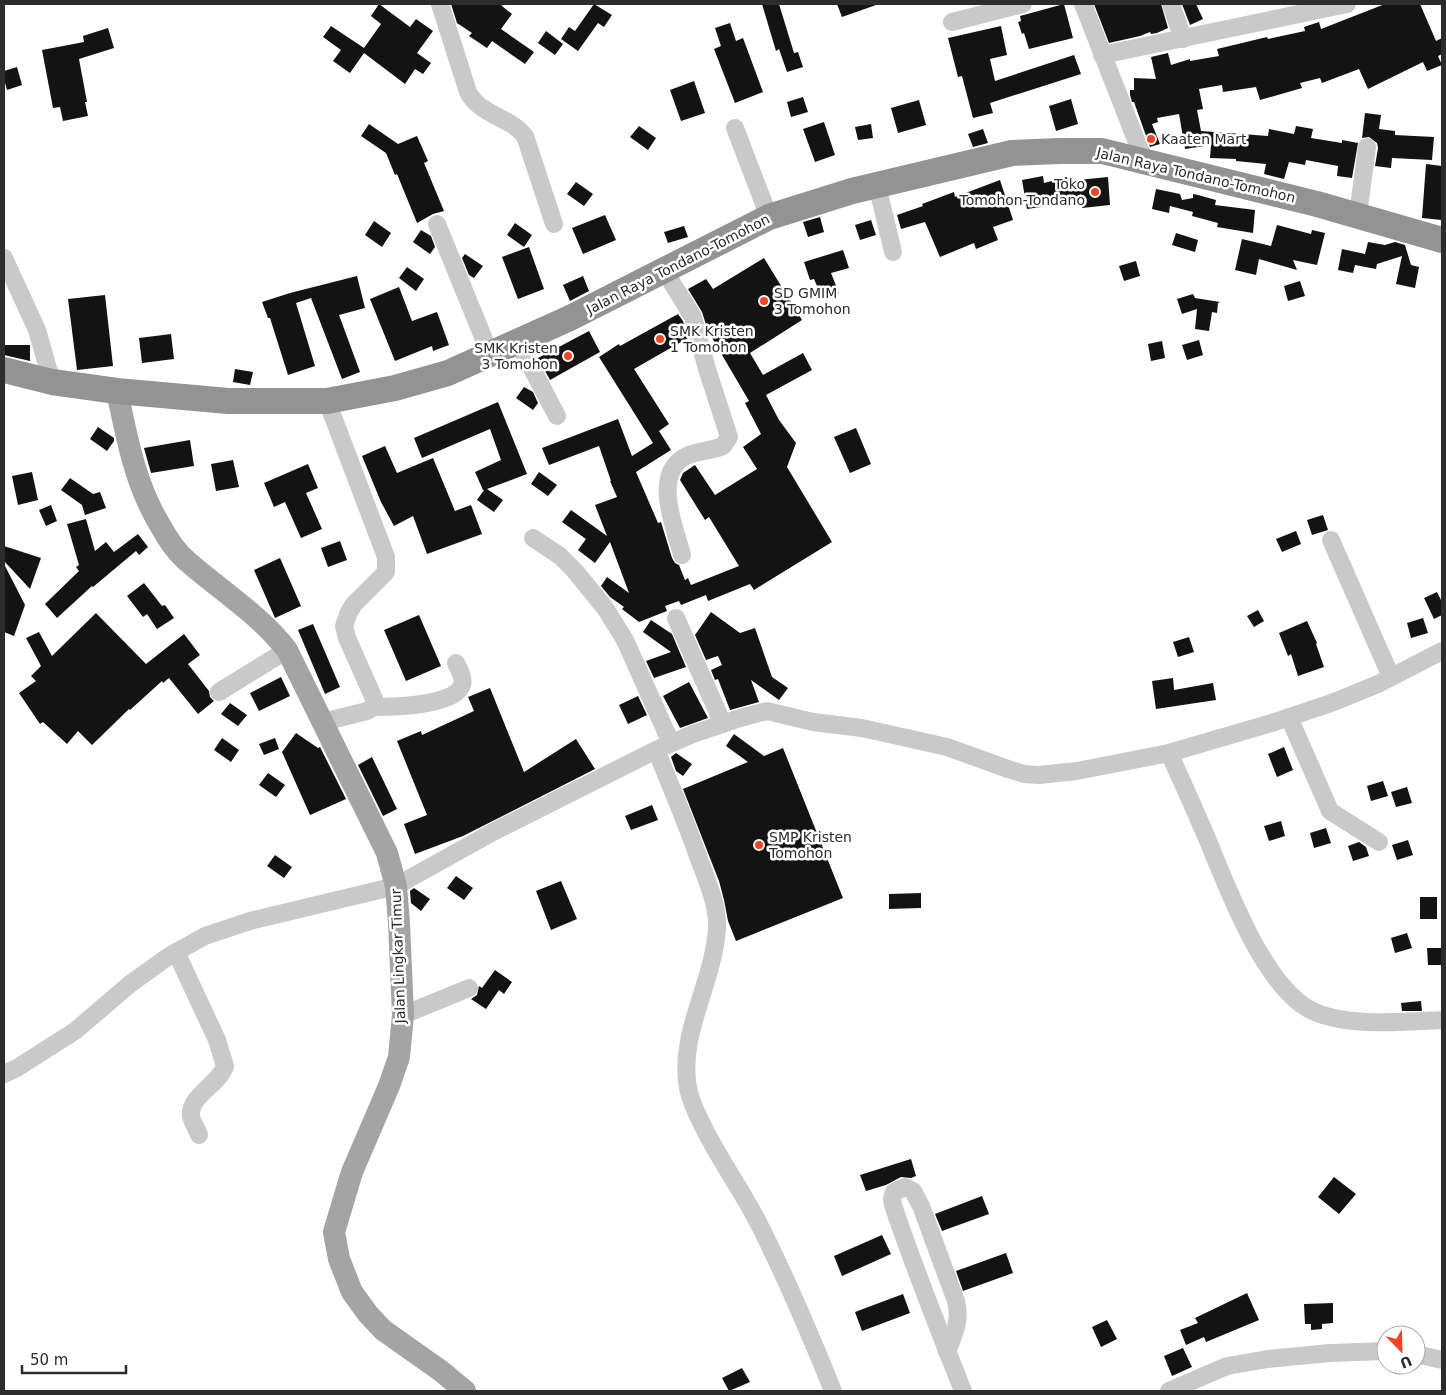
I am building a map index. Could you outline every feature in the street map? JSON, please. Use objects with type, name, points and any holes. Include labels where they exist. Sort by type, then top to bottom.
[{"type":"highway","name":"Jalan Raya Tondano-Tomohon","points":[[4,370],[52,382],[117,391],[228,401],[327,401],[395,388],[448,373],[518,342],[570,318],[769,217],[877,185],[1012,153],[1102,151],[1317,204],[1442,240]]},
{"type":"main road","name":"Jalan Lingkar Timur","points":[[117,391],[131,457],[140,487],[150,508],[170,542],[186,560],[259,620],[287,650],[387,853],[396,886],[403,1016],[399,1057],[389,1086],[352,1172],[334,1232],[339,1259],[352,1292],[368,1314],[384,1330],[441,1371],[465,1391]]},
{"type":"street","points":[[440,4],[470,97],[480,108],[508,121],[525,136],[554,224]]},
{"type":"street","points":[[952,22],[1023,4]]},
{"type":"street","points":[[1083,4],[1145,163]]},
{"type":"street","points":[[1171,4],[1183,39]]},
{"type":"street","points":[[1102,55],[1347,4]]},
{"type":"street","points":[[735,128],[769,217]]},
{"type":"street","points":[[1358,216],[1367,148]]},
{"type":"street","points":[[877,185],[893,252]]},
{"type":"street","points":[[437,224],[490,354]]},
{"type":"street","points":[[4,258],[37,330],[52,382]]},
{"type":"street","points":[[664,270],[695,322],[707,369],[729,437],[723,446],[683,457],[669,474],[667,485],[669,507],[682,555]]},
{"type":"street","points":[[518,342],[557,416]]},
{"type":"street","points":[[327,401],[386,557],[386,572],[354,604],[344,626],[347,638],[375,701],[374,706]]},
{"type":"street","points":[[533,538],[560,556],[575,571],[605,608],[625,640],[663,747],[706,879],[716,917],[715,944],[688,1051],[686,1071],[688,1088],[693,1106],[706,1135],[757,1221],[800,1310],[833,1391]]},
{"type":"street","points":[[1331,540],[1391,678]]},
{"type":"street","points":[[676,618],[723,724]]},
{"type":"street","points":[[219,692],[287,650]]},
{"type":"street","points":[[4,1074],[17,1068],[76,1031],[130,984],[176,952],[205,936],[250,920],[396,886],[493,832],[663,747],[694,734],[767,711],[813,722],[862,728],[915,739],[947,747],[1016,772],[1039,775],[1077,771],[1169,753],[1289,718],[1334,702],[1391,678],[1442,651]]},
{"type":"street","points":[[323,722],[362,712],[374,706],[412,706],[436,701],[456,692],[462,686],[462,679],[456,663]]},
{"type":"street","points":[[1289,718],[1330,811],[1379,842]]},
{"type":"street","points":[[1169,753],[1252,941],[1289,994],[1308,1008],[1324,1015],[1344,1020],[1389,1023],[1442,1020]]},
{"type":"street","points":[[176,952],[217,1040],[225,1066],[218,1079],[193,1104],[191,1116],[199,1135]]},
{"type":"street","points":[[403,1016],[469,988]]},
{"type":"street","points":[[947,1352],[958,1324],[959,1313],[956,1301],[921,1206],[913,1191],[904,1187],[894,1192],[893,1205],[947,1352],[963,1391]]},
{"type":"street","points":[[1169,1391],[1227,1366],[1268,1359],[1376,1351]]},
{"type":"street","points":[[1426,1356],[1442,1360]]},
{"type":"building","points":[[379,4],[410,27],[416,19],[433,31],[417,53],[431,63],[423,74],[415,69],[405,84],[364,53],[350,73],[333,61],[341,50],[323,37],[331,26],[364,48],[381,24],[371,16]]},
{"type":"building","points":[[451,4],[501,4],[512,14],[501,29],[534,52],[525,64],[492,41],[487,48],[469,36],[472,33],[457,23]]},
{"type":"building","points":[[594,4],[612,15],[604,27],[598,23],[578,51],[561,39],[569,27],[575,31]]},
{"type":"building","points":[[762,4],[779,4],[794,53],[798,52],[803,67],[787,72],[779,49],[776,51]]},
{"type":"building","points":[[837,4],[875,4],[876,5],[842,17]]},
{"type":"building","points":[[1064,4],[1073,38],[1029,49],[1018,22],[1021,21],[1020,16]]},
{"type":"building","points":[[1094,4],[1161,4],[1168,28],[1157,33],[1151,34],[1150,32],[1109,43]]},
{"type":"building","points":[[1182,4],[1196,4],[1203,19],[1190,25]]},
{"type":"building","points":[[1385,4],[1420,4],[1436,41],[1442,38],[1442,54],[1438,56],[1442,65],[1427,71],[1423,62],[1368,89],[1359,69],[1322,83],[1320,78],[1300,83],[1302,88],[1260,100],[1256,87],[1223,92],[1222,85],[1199,89],[1203,109],[1197,110],[1201,131],[1268,136],[1269,129],[1294,134],[1296,126],[1313,129],[1311,138],[1342,143],[1342,140],[1358,143],[1352,178],[1337,176],[1338,166],[1306,160],[1305,165],[1289,162],[1284,179],[1264,174],[1266,164],[1236,161],[1236,159],[1210,158],[1211,145],[1185,149],[1179,114],[1157,118],[1158,122],[1152,124],[1160,144],[1150,147],[1134,102],[1132,102],[1130,90],[1134,90],[1134,78],[1156,79],[1151,57],[1168,53],[1171,65],[1190,59],[1190,61],[1219,56],[1217,49],[1267,37],[1268,39],[1305,31],[1304,27],[1319,22],[1321,29]]},
{"type":"building","points":[[730,23],[736,41],[743,38],[763,92],[735,103],[714,49],[721,46],[715,28]]},
{"type":"building","points":[[1001,26],[1007,55],[990,59],[995,81],[1074,55],[1081,74],[990,103],[993,113],[973,118],[962,76],[958,77],[948,38]]},
{"type":"building","points":[[108,28],[114,48],[79,59],[88,116],[63,121],[60,107],[53,108],[42,50],[84,42],[83,36]]},
{"type":"building","points":[[546,31],[563,44],[555,55],[538,43]]},
{"type":"building","points":[[17,67],[22,85],[7,90],[4,71]]},
{"type":"building","points":[[694,81],[705,113],[681,121],[670,90]]},
{"type":"building","points":[[803,97],[808,112],[791,117],[787,102]]},
{"type":"building","points":[[1071,99],[1078,124],[1056,131],[1049,106]]},
{"type":"building","points":[[919,100],[926,125],[898,133],[891,108]]},
{"type":"building","points":[[1365,113],[1381,115],[1379,129],[1395,131],[1395,135],[1434,137],[1432,160],[1392,158],[1391,168],[1375,166],[1377,143],[1369,137],[1362,138]]},
{"type":"building","points":[[824,122],[835,155],[815,162],[803,129]]},
{"type":"building","points":[[369,124],[398,144],[417,136],[428,161],[424,163],[444,211],[433,214],[417,223],[397,174],[395,175],[386,153],[361,136]]},
{"type":"building","points":[[871,124],[873,138],[858,140],[855,127]]},
{"type":"building","points":[[639,126],[656,138],[648,150],[630,137]]},
{"type":"building","points":[[983,129],[988,143],[973,147],[968,134]]},
{"type":"building","points":[[1426,164],[1442,166],[1442,220],[1422,218]]},
{"type":"building","points":[[1043,176],[1044,183],[1067,177],[1068,181],[1108,177],[1110,205],[1082,208],[1081,197],[1055,205],[1027,209],[1022,180]]},
{"type":"building","points":[[1000,180],[1013,220],[993,227],[998,240],[976,249],[974,243],[940,257],[925,222],[901,229],[897,215],[954,192],[955,197]]},
{"type":"building","points":[[576,182],[593,194],[584,206],[567,194]]},
{"type":"building","points":[[1156,189],[1180,194],[1182,200],[1193,198],[1193,194],[1216,200],[1215,205],[1255,210],[1253,233],[1217,227],[1218,223],[1192,216],[1193,212],[1170,206],[1169,213],[1152,209]]},
{"type":"building","points":[[605,215],[616,240],[583,254],[572,228]]},
{"type":"building","points":[[820,217],[824,232],[808,237],[803,222]]},
{"type":"building","points":[[871,220],[876,235],[860,240],[855,225]]},
{"type":"building","points":[[374,221],[391,233],[382,247],[365,235]]},
{"type":"building","points":[[515,223],[532,235],[524,247],[507,235]]},
{"type":"building","points":[[1277,225],[1311,234],[1312,230],[1325,233],[1317,265],[1293,260],[1297,270],[1259,259],[1256,275],[1235,270],[1242,239],[1271,246]]},
{"type":"building","points":[[684,226],[688,237],[668,243],[664,232]]},
{"type":"building","points":[[421,230],[431,236],[435,247],[430,254],[413,242]]},
{"type":"building","points":[[1176,233],[1198,240],[1195,252],[1172,245]]},
{"type":"building","points":[[1368,242],[1385,245],[1395,242],[1405,245],[1411,265],[1419,267],[1415,288],[1396,284],[1402,256],[1377,264],[1376,269],[1355,265],[1353,273],[1338,270],[1342,249],[1365,254]]},
{"type":"building","points":[[529,247],[544,289],[518,299],[502,257]]},
{"type":"building","points":[[843,250],[849,268],[831,273],[839,293],[823,300],[814,279],[810,280],[804,262]]},
{"type":"building","points":[[465,254],[483,266],[474,278],[469,275],[462,258]]},
{"type":"building","points":[[764,258],[802,320],[750,353],[763,375],[803,353],[812,370],[766,395],[779,420],[796,443],[787,467],[832,542],[754,590],[750,584],[708,601],[706,595],[681,605],[679,601],[665,606],[667,611],[639,622],[622,609],[624,607],[610,597],[601,586],[607,577],[629,593],[610,542],[595,563],[578,550],[586,539],[562,522],[571,510],[607,536],[595,505],[617,497],[599,446],[549,465],[542,448],[618,419],[632,456],[653,443],[599,357],[619,344],[620,346],[678,314],[683,321],[688,338],[634,369],[669,424],[659,431],[671,450],[636,472],[658,523],[661,522],[672,558],[679,565],[685,580],[688,578],[691,585],[739,566],[709,517],[705,520],[680,480],[683,473],[695,465],[715,495],[757,469],[743,447],[761,434],[745,403],[749,401],[708,331],[702,312],[688,289],[706,279],[713,289]]},
{"type":"building","points":[[1136,261],[1140,276],[1124,281],[1119,266]]},
{"type":"building","points":[[407,267],[424,279],[416,291],[399,278]]},
{"type":"building","points":[[357,276],[365,308],[339,315],[360,372],[342,379],[311,298],[296,303],[315,366],[288,375],[270,318],[268,318],[262,302]]},
{"type":"building","points":[[583,276],[589,291],[570,301],[563,285]]},
{"type":"building","points":[[1300,281],[1305,296],[1288,301],[1284,286]]},
{"type":"building","points":[[399,287],[412,321],[437,312],[449,345],[433,351],[432,346],[395,361],[370,299]]},
{"type":"building","points":[[1193,294],[1195,298],[1220,302],[1218,303],[1217,313],[1212,312],[1209,331],[1195,329],[1197,309],[1182,314],[1177,299]]},
{"type":"building","points":[[105,295],[113,366],[77,370],[68,299]]},
{"type":"building","name":"SMK Kristen 3 Tomohon","points":[[589,331],[600,352],[550,380],[538,358]]},
{"type":"building","points":[[171,334],[174,359],[142,363],[139,338]]},
{"type":"building","points":[[1199,340],[1203,355],[1187,360],[1182,345]]},
{"type":"building","points":[[1162,341],[1165,358],[1151,361],[1148,344]]},
{"type":"building","points":[[4,345],[30,345],[30,361],[4,355]]},
{"type":"building","points":[[235,369],[253,372],[250,385],[233,382]]},
{"type":"building","points":[[524,387],[533,392],[538,403],[533,410],[516,398]]},
{"type":"building","points":[[498,402],[527,474],[487,489],[503,500],[494,512],[477,500],[484,490],[475,472],[501,460],[490,429],[422,458],[414,438]]},
{"type":"building","points":[[98,427],[114,438],[107,451],[90,439]]},
{"type":"building","points":[[856,428],[871,464],[850,473],[834,437]]},
{"type":"building","points":[[190,440],[194,466],[151,473],[144,448]]},
{"type":"building","points":[[385,446],[397,473],[433,458],[455,511],[471,505],[482,534],[427,554],[413,516],[394,526],[381,502],[362,456]]},
{"type":"building","points":[[233,460],[239,487],[216,491],[211,464]]},
{"type":"building","points":[[308,464],[318,488],[306,493],[322,529],[301,538],[285,502],[274,507],[264,483]]},
{"type":"building","points":[[32,472],[38,500],[18,505],[12,476]]},
{"type":"building","points":[[539,472],[557,485],[548,496],[531,484]]},
{"type":"building","points":[[70,478],[93,494],[100,492],[106,508],[85,515],[82,505],[61,490]]},
{"type":"building","points":[[51,505],[57,521],[46,526],[39,510]]},
{"type":"building","points":[[1323,515],[1328,530],[1312,535],[1307,520]]},
{"type":"building","points":[[86,519],[95,551],[106,542],[114,552],[138,534],[148,547],[139,555],[136,551],[92,586],[57,618],[45,604],[79,571],[76,567],[79,565],[67,524]]},
{"type":"building","points":[[1296,531],[1301,544],[1282,552],[1276,539]]},
{"type":"building","points":[[340,541],[347,560],[328,567],[321,548]]},
{"type":"building","points":[[4,546],[41,558],[30,589],[4,561]]},
{"type":"building","points":[[280,558],[301,606],[275,618],[254,570]]},
{"type":"building","points":[[4,564],[25,605],[14,636],[4,632]]},
{"type":"building","points":[[144,583],[162,606],[165,605],[174,618],[157,629],[147,614],[143,617],[127,596]]},
{"type":"building","points":[[1437,592],[1442,602],[1442,615],[1434,619],[1424,598]]},
{"type":"building","points":[[1258,610],[1264,621],[1254,627],[1247,616]]},
{"type":"building","points":[[711,612],[740,633],[755,628],[772,677],[788,688],[779,700],[751,680],[759,702],[730,710],[718,679],[715,680],[711,670],[722,665],[718,656],[706,660],[695,635]]},
{"type":"building","points":[[96,613],[146,664],[184,634],[200,655],[188,664],[209,691],[210,697],[214,701],[198,714],[169,678],[163,683],[162,681],[129,709],[92,745],[78,731],[67,744],[43,722],[40,724],[19,693],[36,681],[31,676],[41,666],[26,638],[39,632],[52,656]]},
{"type":"building","points":[[419,615],[441,666],[406,681],[384,630]]},
{"type":"building","points":[[1423,618],[1428,633],[1411,638],[1407,623]]},
{"type":"building","points":[[651,620],[672,634],[686,667],[654,678],[646,661],[671,652],[643,632]]},
{"type":"building","points":[[1307,621],[1317,643],[1324,667],[1298,676],[1291,654],[1288,656],[1279,633]]},
{"type":"building","points":[[313,624],[340,687],[325,694],[298,630]]},
{"type":"building","points":[[1189,637],[1194,652],[1178,657],[1173,642]]},
{"type":"building","points":[[281,677],[290,696],[259,711],[250,693]]},
{"type":"building","points":[[1173,678],[1174,690],[1213,683],[1216,700],[1156,709],[1152,681]]},
{"type":"building","points":[[689,682],[708,718],[680,728],[663,696]]},
{"type":"building","points":[[490,688],[524,772],[576,739],[595,769],[463,836],[415,854],[404,824],[427,815],[397,741],[421,731],[422,735],[474,711],[468,697]]},
{"type":"building","points":[[638,696],[647,715],[628,724],[619,705]]},
{"type":"building","points":[[230,703],[247,715],[238,726],[221,714]]},
{"type":"building","points":[[296,733],[318,748],[320,747],[346,799],[310,815],[282,752]]},
{"type":"building","name":"SMP Kristen Tomohon","points":[[734,734],[764,756],[783,748],[843,898],[736,941],[728,921],[719,881],[683,789],[748,762],[726,746]]},
{"type":"building","points":[[222,738],[239,750],[231,762],[214,750]]},
{"type":"building","points":[[275,738],[279,749],[264,755],[259,744]]},
{"type":"building","points":[[1284,747],[1293,770],[1277,777],[1268,754]]},
{"type":"building","points":[[676,753],[692,764],[683,776],[676,771],[671,757]]},
{"type":"building","points":[[372,757],[397,809],[383,816],[358,765]]},
{"type":"building","points":[[268,773],[285,785],[276,797],[259,785]]},
{"type":"building","points":[[1383,781],[1388,796],[1371,801],[1367,786]]},
{"type":"building","points":[[1407,787],[1412,803],[1396,807],[1391,792]]},
{"type":"building","points":[[652,805],[658,820],[631,830],[625,816]]},
{"type":"building","points":[[1281,821],[1285,836],[1269,841],[1264,826]]},
{"type":"building","points":[[1326,828],[1331,843],[1314,848],[1310,833]]},
{"type":"building","points":[[1408,840],[1413,855],[1397,860],[1392,845]]},
{"type":"building","points":[[1359,842],[1366,847],[1369,856],[1353,861],[1348,846]]},
{"type":"building","points":[[275,855],[292,867],[284,878],[267,866]]},
{"type":"building","points":[[456,876],[473,888],[464,900],[447,888]]},
{"type":"building","points":[[561,881],[577,919],[551,930],[536,891]]},
{"type":"building","points":[[414,888],[430,899],[421,911],[411,903],[410,891]]},
{"type":"building","points":[[921,893],[921,908],[889,909],[889,894]]},
{"type":"building","points":[[1420,897],[1437,897],[1437,919],[1420,919]]},
{"type":"building","points":[[1407,933],[1412,948],[1395,953],[1391,938]]},
{"type":"building","points":[[1427,948],[1442,948],[1442,965],[1428,965]]},
{"type":"building","points":[[495,970],[512,982],[504,994],[499,990],[486,1009],[471,999],[477,995],[479,986],[482,988]]},
{"type":"building","points":[[1421,1001],[1422,1011],[1402,1011],[1401,1003]]},
{"type":"building","points":[[911,1159],[916,1176],[911,1178],[901,1177],[886,1185],[866,1191],[860,1175]]},
{"type":"building","points":[[1334,1177],[1356,1194],[1339,1214],[1318,1197]]},
{"type":"building","points":[[982,1196],[989,1214],[942,1231],[935,1214]]},
{"type":"building","points":[[882,1235],[891,1254],[842,1276],[834,1256]]},
{"type":"building","points":[[1006,1253],[1013,1273],[963,1291],[956,1271]]},
{"type":"building","points":[[1247,1293],[1259,1320],[1206,1342],[1204,1337],[1186,1345],[1180,1330],[1198,1323],[1195,1318]]},
{"type":"building","points":[[903,1294],[910,1313],[862,1331],[855,1312]]},
{"type":"building","points":[[1333,1303],[1333,1323],[1322,1324],[1322,1329],[1311,1330],[1311,1324],[1305,1324],[1304,1304]]},
{"type":"building","points":[[1107,1320],[1117,1339],[1101,1347],[1092,1327]]},
{"type":"building","points":[[1183,1348],[1192,1367],[1172,1376],[1164,1356]]},
{"type":"building","points":[[742,1368],[750,1382],[729,1391],[722,1378]]},
{"type":"place","name":"Kaaten Mart","points":[[1151,139]]},
{"type":"place","name":"Toko Tomohon-Tondano","points":[[1095,192]]},
{"type":"place","name":"SD GMIM 3 Tomohon","points":[[764,301]]},
{"type":"place","name":"SMK Kristen 1 Tomohon","points":[[660,339]]},
{"type":"place","name":"SMK Kristen 3 Tomohon","points":[[568,356]]},
{"type":"place","name":"SMP Kristen Tomohon","points":[[759,845]]}]
